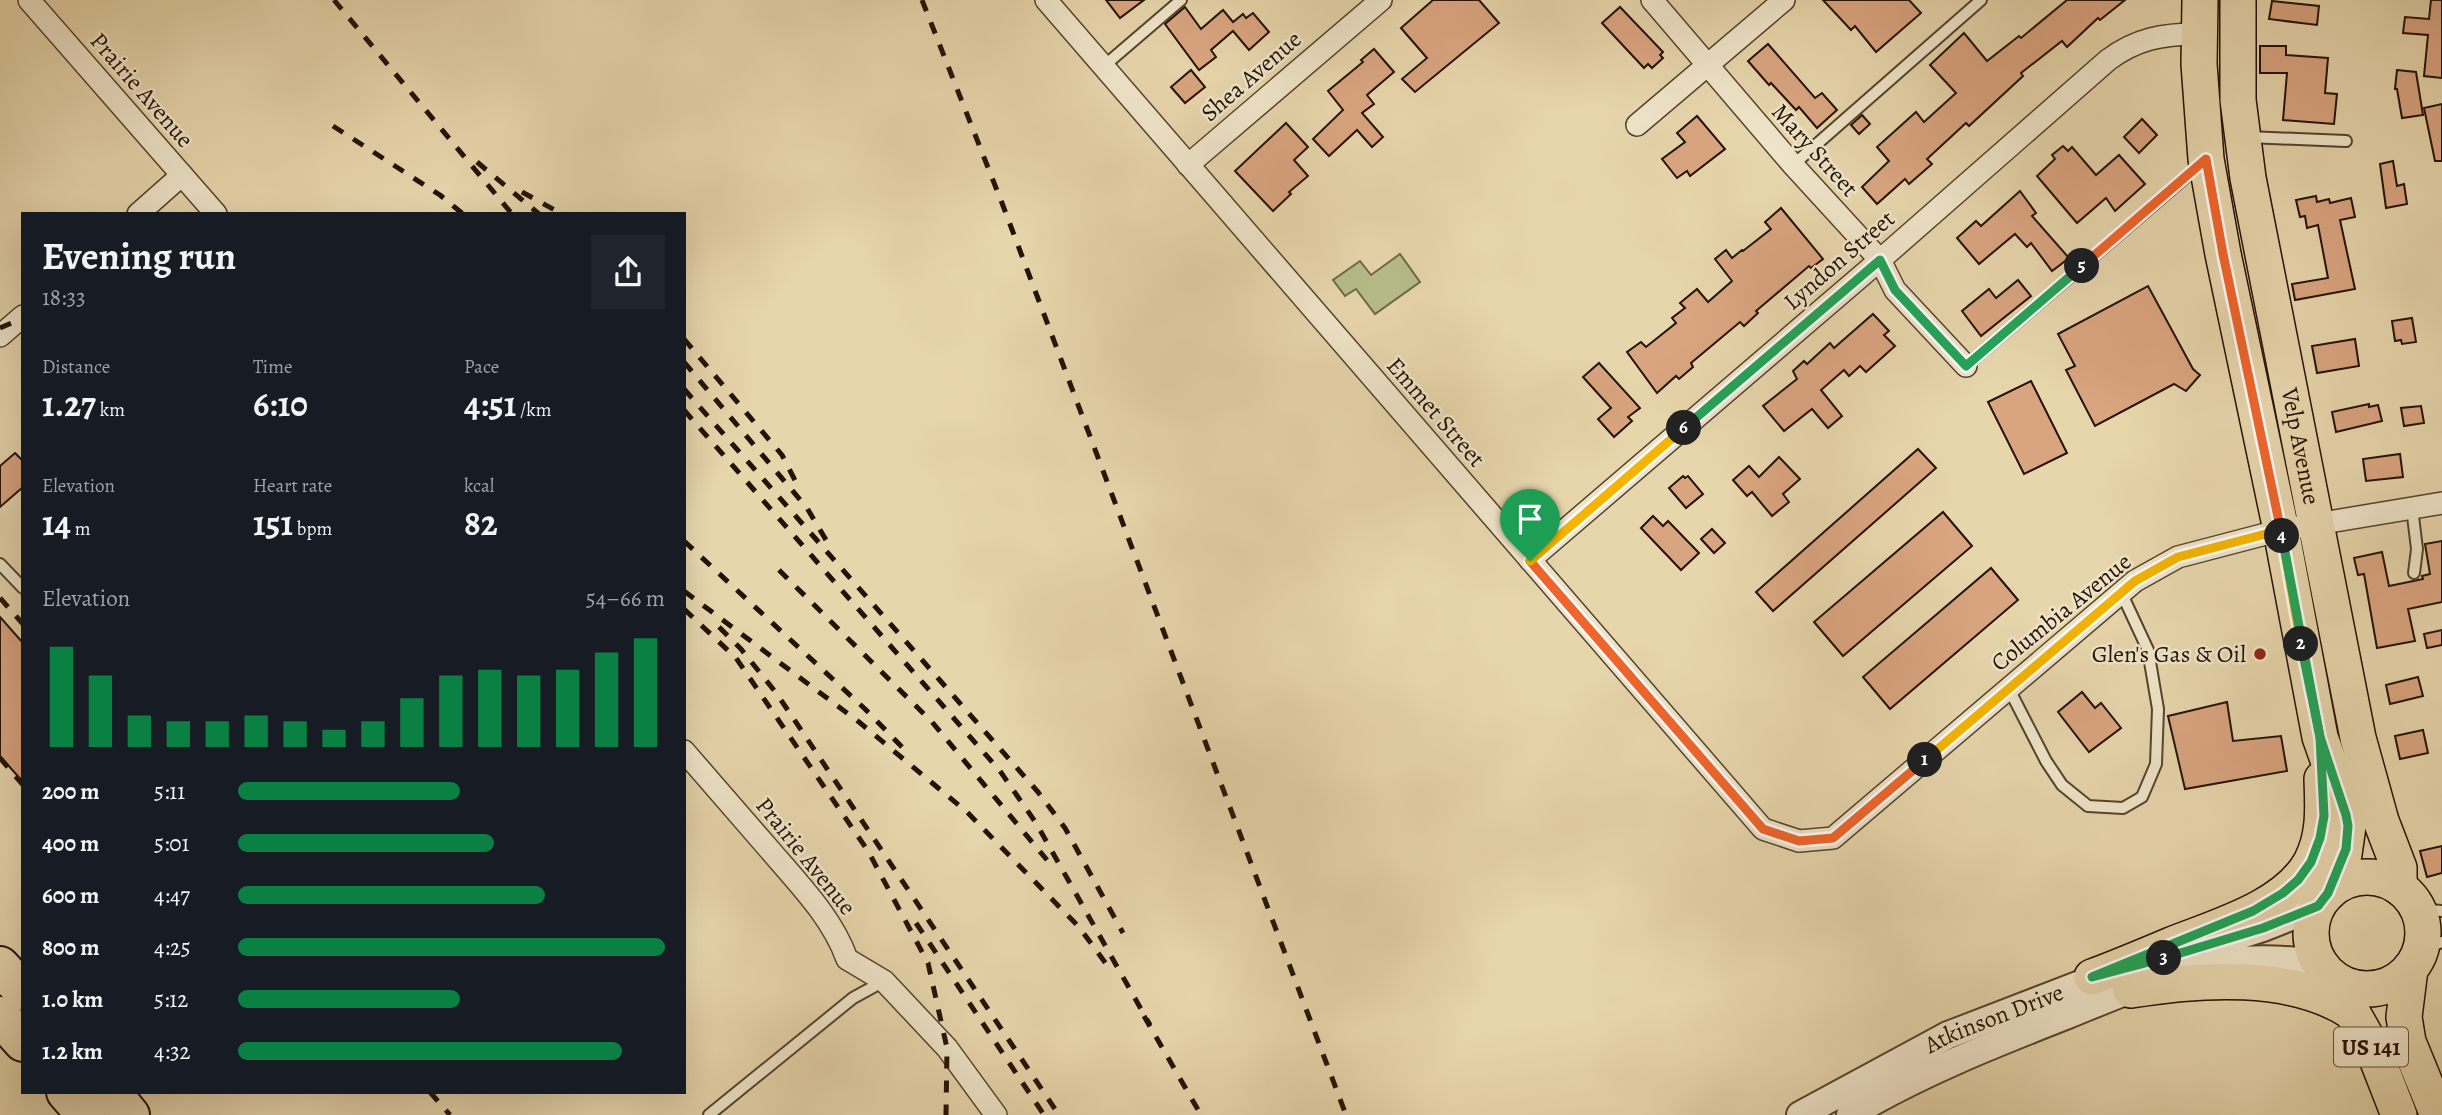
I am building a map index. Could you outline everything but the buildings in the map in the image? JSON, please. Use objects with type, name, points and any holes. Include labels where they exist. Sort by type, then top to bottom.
[{"type":"highway","points":[[0,966],[21,989]]},
{"type":"highway","points":[[0,1016],[21,1040]]},
{"type":"highway","points":[[68,1094],[86,1115]]},
{"type":"highway","points":[[113,1094],[130,1115]]},
{"type":"main road","name":"Velp Avenue","points":[[2238,0],[2237,74],[2242,137],[2358,738],[2381,821],[2399,868],[2420,902]]},
{"type":"main road","name":"Velp Avenue","points":[[2199,17],[2202,125],[2223,254],[2281,530],[2320,737],[2342,799],[2348,826],[2346,849],[2323,900]]},
{"type":"main road","points":[[2092,977],[2253,911],[2283,893],[2298,880],[2311,862],[2322,828],[2320,737]]},
{"type":"main road","points":[[2362,877],[2381,879],[2420,902],[2424,954],[2395,982],[2376,988],[2337,985],[2314,949],[2311,934],[2313,920],[2323,900],[2343,882],[2362,877]]},
{"type":"main road","name":"US 141","points":[[2424,954],[2404,1017],[2409,1042],[2433,1095]]},
{"type":"main road","points":[[2130,990],[2171,983],[2230,981],[2311,992],[2328,998],[2337,985]]},
{"type":"main road","name":"US 141","points":[[2337,985],[2374,1051],[2399,1115]]},
{"type":"street","name":"Prairie Avenue","points":[[29,0],[214,212]]},
{"type":"street","name":"Emmet Street","points":[[1046,0],[1763,829],[1799,841]]},
{"type":"street","name":"Shea Avenue","points":[[1188,165],[1381,0]]},
{"type":"street","name":"Mary Street","points":[[1652,0],[1707,67],[1880,260],[1895,290],[1966,366]]},
{"type":"street","points":[[1637,125],[1784,0]]},
{"type":"street","name":"Lyndon Street","points":[[1530,561],[2108,60],[2138,41],[2158,36],[2199,17]]},
{"type":"street","points":[[140,212],[182,175]]},
{"type":"street","points":[[0,336],[21,318]]},
{"type":"street","name":"Columbia Avenue","points":[[1799,841],[1833,838],[2121,592],[2178,557],[2281,530],[2442,503]]},
{"type":"street","name":"Prairie Avenue","points":[[686,753],[800,885],[842,945],[846,959],[884,981],[947,1048],[996,1115]]},
{"type":"street","name":"Atkinson Drive","points":[[1800,1115],[1948,1035],[2092,977],[2231,939],[2323,900]]},
{"type":"street","name":"Atkinson Drive","points":[[1850,1115],[1944,1067],[2130,990],[2175,975],[2235,960],[2261,958],[2337,985]]},
{"type":"lane","points":[[1104,66],[1181,0]]},
{"type":"lane","points":[[1793,165],[1981,0]]},
{"type":"lane","points":[[2242,137],[2346,141]]},
{"type":"lane","points":[[1966,366],[2206,159]]},
{"type":"lane","points":[[2412,508],[2417,549],[2414,573]]},
{"type":"lane","points":[[0,564],[21,587]]},
{"type":"lane","points":[[2009,689],[2046,761],[2062,785],[2088,807],[2123,808],[2142,797],[2155,764],[2158,709],[2148,650],[2121,592]]},
{"type":"lane","points":[[709,1115],[853,998],[884,981]]},
{"type":"green space","points":[[1400,254],[1420,282],[1375,314],[1356,289],[1345,296],[1333,280],[1360,261],[1371,275]]},
{"type":"railway","points":[[334,0],[510,212]]},
{"type":"railway","points":[[922,0],[1002,203],[1346,1115]]},
{"type":"railway","points":[[333,126],[440,195],[461,212]]},
{"type":"railway","points":[[477,162],[537,212]]},
{"type":"railway","points":[[522,192],[558,212]]},
{"type":"railway","points":[[0,328],[21,319]]},
{"type":"railway","points":[[686,341],[782,455],[799,488]]},
{"type":"railway","points":[[686,364],[807,508],[826,540]]},
{"type":"railway","points":[[686,391],[1038,792],[1065,828],[1123,933]]},
{"type":"railway","points":[[686,412],[1000,771],[1036,823],[1150,1025]]},
{"type":"railway","points":[[686,543],[865,709],[903,748]]},
{"type":"railway","points":[[779,570],[932,722],[1047,860]]},
{"type":"railway","points":[[686,592],[859,722],[967,812],[1079,927],[1107,965]]},
{"type":"railway","points":[[0,598],[21,622]]},
{"type":"railway","points":[[686,611],[736,658],[868,851],[928,963],[947,1048],[946,1115]]},
{"type":"railway","points":[[719,627],[741,649],[777,694],[1059,1115]]},
{"type":"railway","points":[[0,758],[21,783]]},
{"type":"railway","points":[[916,923],[1044,1115]]},
{"type":"railway","points":[[1144,1016],[1201,1115]]},
{"type":"railway","points":[[432,1094],[450,1115]]},
{"type":"place","name":"Glen's Gas & Oil","points":[[2260,654]]},
{"type":"route","points":[[1530,561],[1763,829],[1799,841],[1833,838],[2135,581],[2178,557],[2281,530],[2320,737],[2324,816],[2318,847],[2298,880],[2283,893],[2253,911],[2092,977],[2231,939],[2318,906],[2328,893],[2341,863],[2346,849],[2346,815],[2320,737],[2291,588],[2281,530],[2223,254],[2206,159],[1966,366],[1895,290],[1880,260],[1530,561]]}]
